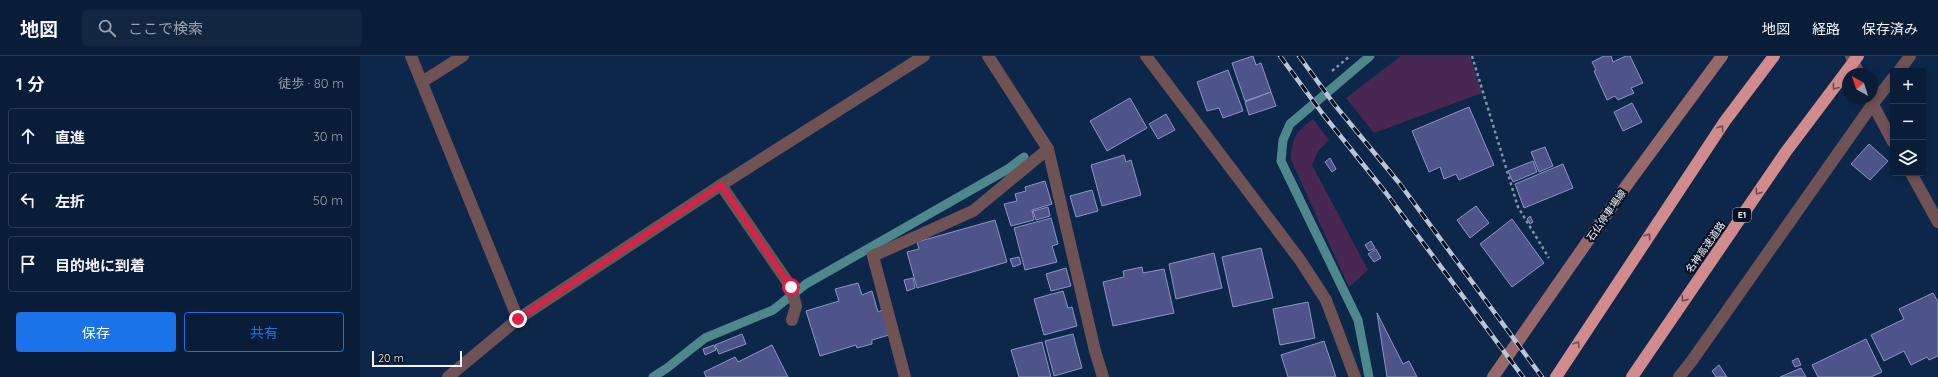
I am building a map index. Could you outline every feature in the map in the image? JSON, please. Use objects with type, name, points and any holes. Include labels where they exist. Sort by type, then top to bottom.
[{"type":"highway","points":[[1556,377],[1591,322],[1725,122],[1774,56]]},
{"type":"highway","name":"名神高速道路","points":[[1632,377],[1784,153],[1858,56]]},
{"type":"main road","name":"石仏停車場線","points":[[1493,377],[1629,182],[1722,56]]},
{"type":"street","points":[[411,56],[518,319]]},
{"type":"street","points":[[422,82],[463,56]]},
{"type":"street","points":[[448,377],[518,319],[721,185],[924,56]]},
{"type":"street","points":[[988,56],[1048,149],[1103,377]]},
{"type":"street","points":[[1146,56],[1300,260],[1326,300],[1355,377]]},
{"type":"street","points":[[1851,56],[1856,68]]},
{"type":"street","points":[[1901,68],[1910,56]]},
{"type":"street","points":[[1878,94],[1890,81]]},
{"type":"street","points":[[1679,377],[1691,362],[1869,104]]},
{"type":"street","points":[[1873,104],[1892,140]]},
{"type":"street","points":[[905,377],[873,256],[973,210],[1048,149]]},
{"type":"street","points":[[1912,176],[1938,222]]},
{"type":"street","points":[[721,185],[791,287],[796,306],[792,320]]},
{"type":"street","points":[[1691,362],[1691,377]]},
{"type":"path","points":[[1332,71],[1350,56]]},
{"type":"path","points":[[1472,56],[1518,207],[1562,278]]},
{"type":"shaded area","points":[[1401,56],[1470,56],[1482,93],[1374,133],[1346,98]]},
{"type":"shaded area","points":[[1313,119],[1329,140],[1318,151],[1312,165],[1368,270],[1349,287],[1291,160],[1292,146],[1296,136]]},
{"type":"building","points":[[1253,56],[1256,65],[1261,63],[1271,92],[1245,101],[1232,63]]},
{"type":"building","points":[[1604,56],[1611,56],[1613,62],[1626,56],[1630,56],[1643,83],[1631,88],[1634,93],[1618,100],[1615,96],[1607,100],[1594,71],[1596,70],[1592,62]]},
{"type":"building","points":[[1228,70],[1243,111],[1223,118],[1219,108],[1207,111],[1197,82]]},
{"type":"building","points":[[1271,92],[1276,106],[1249,115],[1245,102]]},
{"type":"building","points":[[1130,98],[1147,128],[1107,151],[1090,121]]},
{"type":"building","points":[[1632,103],[1642,122],[1623,131],[1614,112]]},
{"type":"building","points":[[1469,107],[1494,165],[1459,180],[1456,174],[1444,179],[1440,167],[1429,172],[1412,131]]},
{"type":"building","points":[[1166,114],[1175,130],[1158,139],[1149,124]]},
{"type":"building","points":[[1869,144],[1888,161],[1870,180],[1851,164]]},
{"type":"building","points":[[1545,147],[1553,166],[1539,172],[1531,152]]},
{"type":"building","points":[[1124,155],[1126,162],[1131,160],[1141,195],[1102,206],[1091,165]]},
{"type":"building","points":[[1330,158],[1336,169],[1332,172],[1325,162]]},
{"type":"building","points":[[1533,161],[1537,172],[1513,182],[1508,171]]},
{"type":"building","points":[[1563,164],[1573,188],[1524,208],[1515,184]]},
{"type":"building","points":[[1045,181],[1052,204],[1032,210],[1034,220],[1011,226],[1004,204],[1017,201],[1015,194],[1026,191],[1025,187]]},
{"type":"building","points":[[1092,190],[1098,211],[1076,217],[1070,196]]},
{"type":"building","points":[[1476,206],[1489,223],[1470,238],[1457,220]]},
{"type":"building","points":[[1048,207],[1050,216],[1036,220],[1033,211]]},
{"type":"building","points":[[1530,216],[1533,222],[1530,224],[1527,219]]},
{"type":"building","points":[[1051,218],[1058,244],[1052,246],[1057,262],[1025,270],[1014,228]]},
{"type":"building","points":[[1512,219],[1544,263],[1512,287],[1480,244]]},
{"type":"building","points":[[995,220],[1007,262],[917,288],[907,252],[919,249],[917,242]]},
{"type":"building","points":[[1371,241],[1375,248],[1369,251],[1365,245]]},
{"type":"building","points":[[1261,248],[1273,298],[1233,307],[1222,257]]},
{"type":"building","points":[[1376,249],[1381,258],[1374,262],[1368,254]]},
{"type":"building","points":[[1214,253],[1222,288],[1176,299],[1169,264]]},
{"type":"building","points":[[1019,257],[1021,264],[1013,267],[1010,259]]},
{"type":"building","points":[[1142,267],[1143,273],[1164,269],[1174,313],[1113,326],[1103,282],[1124,277],[1123,271]]},
{"type":"building","points":[[1066,268],[1071,286],[1051,291],[1046,274]]},
{"type":"building","points":[[913,278],[915,288],[907,291],[904,280]]},
{"type":"building","points":[[858,283],[862,295],[872,291],[878,312],[882,310],[889,335],[872,340],[872,344],[857,348],[856,345],[820,356],[806,311],[839,301],[835,289]]},
{"type":"building","points":[[1063,291],[1068,308],[1072,307],[1077,326],[1044,335],[1034,299]]},
{"type":"building","points":[[1933,293],[1938,302],[1938,356],[1929,360],[1927,357],[1911,365],[1904,351],[1884,361],[1871,335],[1904,319],[1899,309]]},
{"type":"building","points":[[1308,302],[1315,338],[1280,345],[1273,309]]},
{"type":"building","points":[[1377,313],[1403,364],[1409,361],[1417,377],[1387,377]]},
{"type":"building","points":[[742,334],[746,344],[719,354],[715,345]]},
{"type":"building","points":[[1073,334],[1082,368],[1054,376],[1045,341]]},
{"type":"building","points":[[1866,339],[1882,372],[1871,377],[1818,377],[1812,365]]},
{"type":"building","points":[[1324,341],[1336,377],[1288,377],[1281,355]]},
{"type":"building","points":[[1042,342],[1051,377],[1019,377],[1011,350]]},
{"type":"building","points":[[714,345],[716,350],[705,355],[703,349]]},
{"type":"building","points":[[772,345],[788,377],[706,377],[704,372],[735,357],[738,362]]},
{"type":"building","points":[[1798,358],[1801,365],[1795,367],[1792,361]]},
{"type":"building","points":[[1719,365],[1727,377],[1716,377],[1712,371]]},
{"type":"building","points":[[1801,368],[1806,377],[1780,377]]},
{"type":"waterway","points":[[1369,377],[1358,320],[1281,161],[1283,140],[1290,124],[1370,56]]},
{"type":"waterway","points":[[653,377],[667,368],[705,338],[773,310],[806,284],[1008,169],[1024,157]]},
{"type":"railway","points":[[1280,56],[1322,113],[1386,193],[1523,377]]},
{"type":"railway","points":[[1299,56],[1334,104],[1400,184],[1542,377]]},
{"type":"route","points":[[518,319],[721,185],[791,287]]}]
